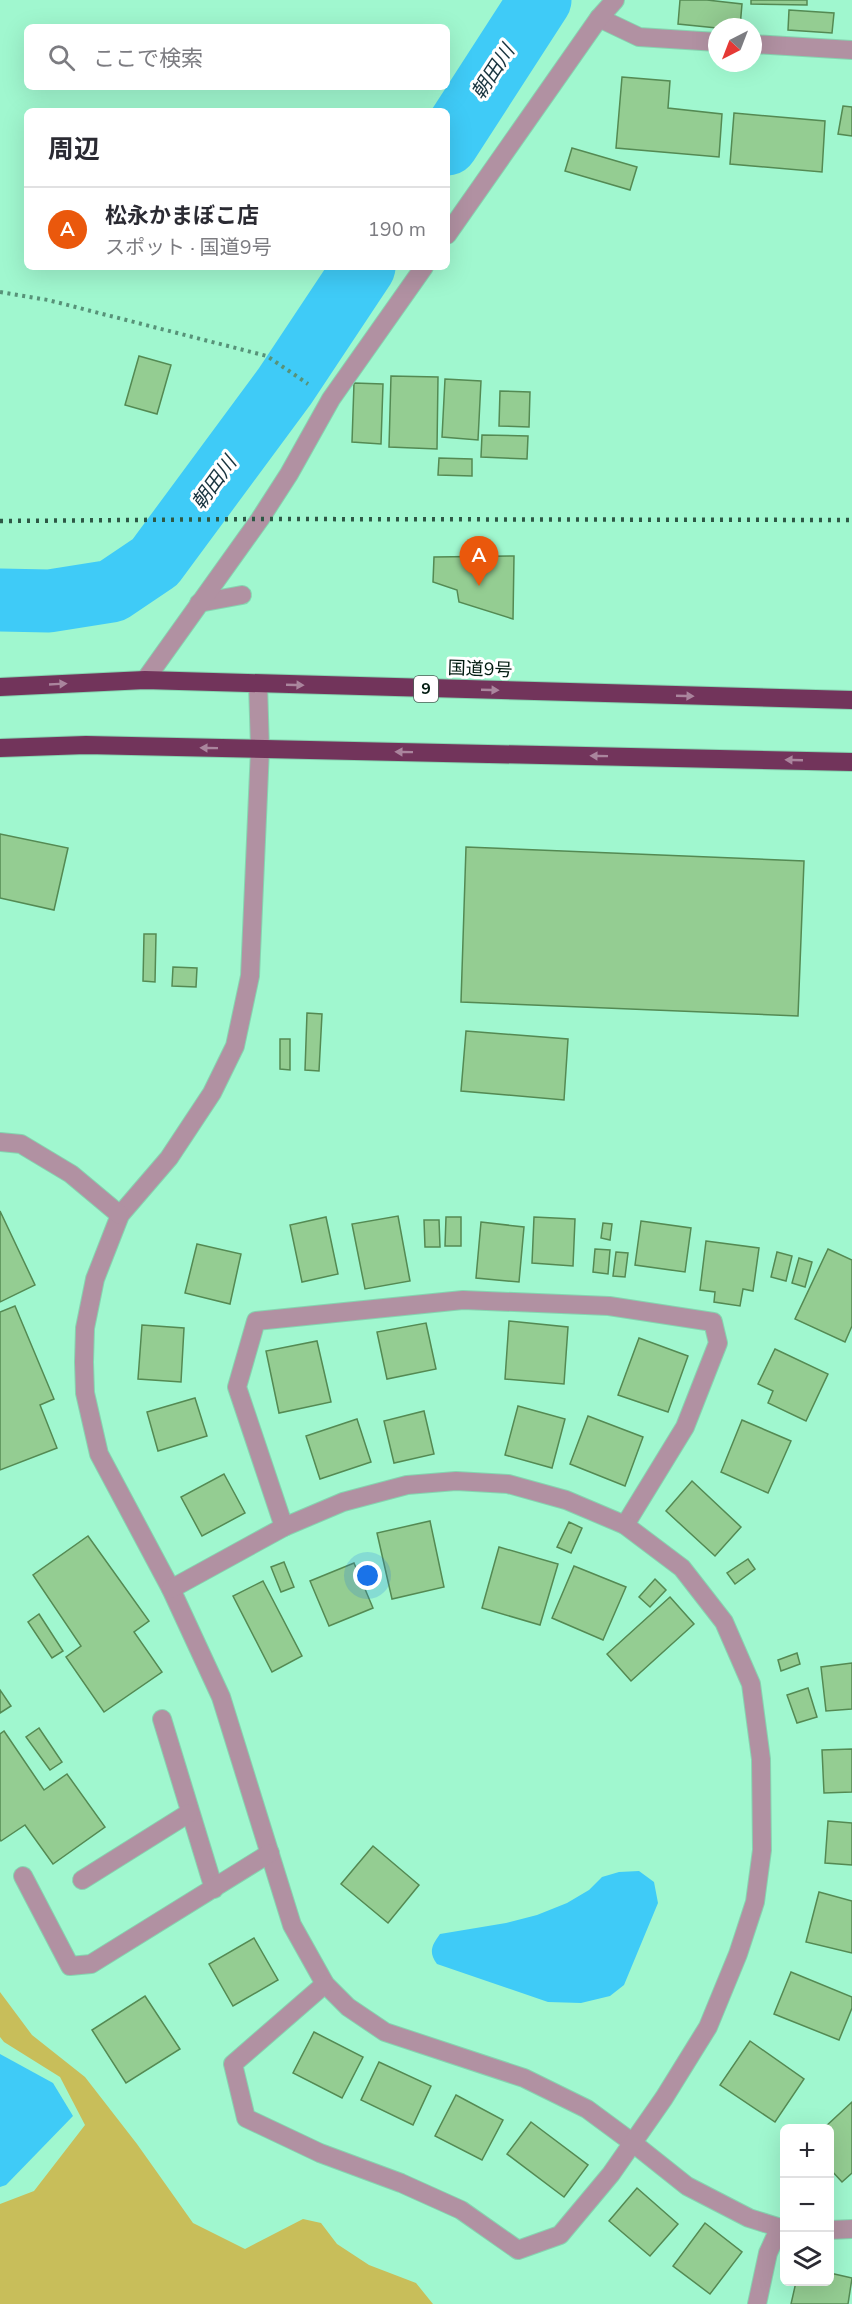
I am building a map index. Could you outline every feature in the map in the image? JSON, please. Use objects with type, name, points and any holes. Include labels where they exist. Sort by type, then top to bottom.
[{"type":"highway","name":"国道9号","points":[[0,687],[145,680],[852,700]]},
{"type":"highway","points":[[0,748],[86,745],[852,762]]},
{"type":"street","points":[[450,231],[599,18],[615,0]]},
{"type":"street","points":[[599,18],[639,37],[708,41]]},
{"type":"street","points":[[762,45],[852,50]]},
{"type":"street","points":[[145,680],[260,519],[289,474],[331,399],[422,270]]},
{"type":"street","points":[[199,603],[242,595]]},
{"type":"street","points":[[258,684],[260,749],[249,976],[234,1046],[212,1093],[169,1158],[120,1215],[95,1280],[85,1328],[85,1393],[99,1454],[171,1589],[221,1697],[292,1925],[325,1984],[348,2007],[385,2032],[524,2078],[587,2109],[687,2186],[749,2218],[780,2228]]},
{"type":"street","points":[[0,1142],[21,1144],[61,1168],[120,1215]]},
{"type":"street","points":[[284,1527],[237,1387],[256,1321],[463,1300],[609,1306],[713,1322],[718,1343],[685,1427],[625,1525]]},
{"type":"street","points":[[171,1589],[284,1527],[343,1502],[407,1485],[456,1481],[508,1484],[566,1500],[625,1525],[682,1568],[724,1622],[751,1684],[761,1759],[762,1850],[755,1902],[738,1954],[708,2027],[611,2174],[560,2235],[518,2250],[461,2210],[401,2183],[320,2153],[246,2118],[233,2064],[325,1984]]},
{"type":"street","points":[[162,1719],[214,1889]]},
{"type":"street","points":[[82,1880],[189,1813]]},
{"type":"street","points":[[23,1876],[70,1966],[91,1964],[270,1853]]},
{"type":"street","points":[[834,2230],[852,2229]]},
{"type":"street","points":[[757,2304],[768,2253],[780,2232]]},
{"type":"path","points":[[0,292],[48,300],[267,356],[331,399]]},
{"type":"shaded area","points":[[0,1992],[32,2035],[85,2077],[137,2144],[193,2223],[245,2249],[303,2219],[321,2223],[337,2244],[369,2265],[416,2283],[433,2304],[0,2304],[0,2204],[34,2191],[85,2125],[60,2077],[4,2042],[0,2037]]},
{"type":"water","points":[[639,1871],[654,1882],[658,1903],[624,1985],[610,1996],[581,2003],[548,2002],[437,1964],[433,1956],[433,1945],[440,1934],[506,1923],[537,1915],[567,1903],[589,1890],[602,1877],[619,1872]]},
{"type":"water","points":[[0,2054],[53,2083],[73,2116],[6,2185],[0,2187]]},
{"type":"building","points":[[680,0],[742,4],[741,18],[708,18],[708,27],[678,24]]},
{"type":"building","points":[[751,0],[807,0],[807,5],[751,4]]},
{"type":"building","points":[[789,10],[834,13],[832,33],[788,30]]},
{"type":"building","points":[[622,77],[670,81],[668,108],[722,114],[719,157],[616,148]]},
{"type":"building","points":[[843,106],[852,107],[852,136],[838,134]]},
{"type":"building","points":[[734,113],[825,121],[822,172],[730,164]]},
{"type":"building","points":[[572,148],[637,167],[630,190],[565,171]]},
{"type":"building","points":[[139,356],[171,365],[157,414],[125,405]]},
{"type":"building","points":[[391,376],[438,377],[437,449],[389,447]]},
{"type":"building","points":[[445,379],[481,381],[478,440],[442,437]]},
{"type":"building","points":[[354,383],[383,384],[381,444],[352,442]]},
{"type":"building","points":[[500,391],[530,392],[529,427],[499,426]]},
{"type":"building","points":[[482,435],[528,436],[527,459],[481,457]]},
{"type":"building","points":[[439,458],[472,459],[472,476],[438,475]]},
{"type":"building","points":[[514,556],[513,619],[459,602],[457,590],[433,582],[434,557]]},
{"type":"building","points":[[0,834],[68,848],[54,910],[0,898]]},
{"type":"building","points":[[466,847],[804,861],[798,1016],[461,1002]]},
{"type":"building","points":[[144,934],[156,934],[155,982],[143,981]]},
{"type":"building","points":[[173,967],[197,968],[196,987],[172,986]]},
{"type":"building","points":[[307,1013],[322,1014],[319,1071],[305,1070]]},
{"type":"building","points":[[466,1031],[568,1039],[564,1100],[461,1091]]},
{"type":"building","points":[[280,1039],[290,1039],[290,1070],[280,1069]]},
{"type":"building","points":[[0,1211],[35,1285],[0,1302]]},
{"type":"building","points":[[398,1216],[410,1281],[365,1289],[352,1224]]},
{"type":"building","points":[[326,1217],[338,1274],[302,1282],[290,1225]]},
{"type":"building","points":[[446,1217],[461,1217],[461,1246],[445,1246]]},
{"type":"building","points":[[534,1217],[575,1219],[573,1266],[532,1263]]},
{"type":"building","points":[[424,1220],[439,1220],[440,1247],[425,1247]]},
{"type":"building","points":[[641,1221],[691,1228],[685,1272],[635,1265]]},
{"type":"building","points":[[481,1222],[524,1227],[519,1282],[476,1278]]},
{"type":"building","points":[[603,1223],[612,1224],[610,1240],[601,1238]]},
{"type":"building","points":[[706,1241],[759,1248],[753,1291],[743,1289],[740,1306],[714,1302],[715,1292],[700,1290]]},
{"type":"building","points":[[197,1244],[241,1254],[230,1304],[185,1293]]},
{"type":"building","points":[[595,1249],[610,1250],[608,1274],[593,1272]]},
{"type":"building","points":[[828,1249],[852,1260],[852,1326],[845,1342],[795,1319]]},
{"type":"building","points":[[616,1252],[628,1253],[625,1277],[613,1276]]},
{"type":"building","points":[[777,1252],[792,1256],[786,1281],[771,1277]]},
{"type":"building","points":[[799,1258],[812,1262],[805,1287],[792,1283]]},
{"type":"building","points":[[15,1306],[54,1399],[40,1405],[57,1448],[0,1470],[0,1312]]},
{"type":"building","points":[[509,1321],[568,1327],[564,1384],[505,1379]]},
{"type":"building","points":[[426,1323],[436,1369],[387,1379],[377,1332]]},
{"type":"building","points":[[142,1325],[184,1328],[181,1382],[138,1379]]},
{"type":"building","points":[[639,1338],[688,1356],[668,1412],[618,1395]]},
{"type":"building","points":[[317,1341],[331,1402],[279,1413],[266,1351]]},
{"type":"building","points":[[775,1349],[828,1374],[806,1421],[768,1403],[773,1391],[758,1384]]},
{"type":"building","points":[[195,1398],[207,1436],[158,1451],[147,1412]]},
{"type":"building","points":[[518,1406],[565,1419],[552,1468],[505,1455]]},
{"type":"building","points":[[424,1411],[434,1454],[394,1463],[384,1421]]},
{"type":"building","points":[[588,1416],[643,1437],[625,1486],[570,1464]]},
{"type":"building","points":[[357,1419],[371,1462],[320,1479],[306,1436]]},
{"type":"building","points":[[742,1420],[791,1441],[768,1493],[721,1472]]},
{"type":"building","points":[[224,1474],[245,1513],[202,1536],[181,1497]]},
{"type":"building","points":[[692,1481],[741,1527],[715,1556],[666,1511]]},
{"type":"building","points":[[430,1521],[444,1587],[392,1599],[377,1533]]},
{"type":"building","points":[[569,1522],[582,1528],[571,1553],[557,1547]]},
{"type":"building","points":[[88,1536],[149,1621],[134,1632],[162,1672],[104,1712],[66,1657],[81,1646],[33,1575]]},
{"type":"building","points":[[499,1547],[558,1564],[540,1625],[482,1608]]},
{"type":"building","points":[[748,1559],[755,1569],[735,1584],[727,1573]]},
{"type":"building","points":[[284,1562],[294,1587],[281,1592],[271,1567]]},
{"type":"building","points":[[354,1563],[373,1608],[329,1626],[310,1581]]},
{"type":"building","points":[[574,1566],[626,1587],[603,1640],[552,1618]]},
{"type":"building","points":[[655,1579],[666,1590],[650,1607],[639,1597]]},
{"type":"building","points":[[263,1581],[302,1656],[272,1672],[233,1596]]},
{"type":"building","points":[[670,1597],[694,1624],[631,1681],[607,1654]]},
{"type":"building","points":[[39,1614],[63,1651],[52,1658],[28,1622]]},
{"type":"building","points":[[797,1653],[800,1664],[781,1671],[778,1660]]},
{"type":"building","points":[[852,1663],[852,1709],[826,1711],[821,1667]]},
{"type":"building","points":[[808,1688],[817,1717],[797,1723],[787,1695]]},
{"type":"building","points":[[0,1690],[11,1706],[0,1713]]},
{"type":"building","points":[[39,1728],[62,1762],[50,1770],[26,1737]]},
{"type":"building","points":[[4,1731],[44,1790],[67,1774],[105,1827],[53,1864],[25,1825],[1,1841],[0,1839],[0,1734]]},
{"type":"building","points":[[852,1749],[852,1792],[824,1793],[822,1750]]},
{"type":"building","points":[[828,1821],[852,1823],[852,1865],[825,1863]]},
{"type":"building","points":[[373,1846],[419,1885],[388,1923],[341,1884]]},
{"type":"building","points":[[819,1892],[852,1901],[852,1953],[806,1942]]},
{"type":"building","points":[[254,1938],[278,1980],[233,2006],[209,1964]]},
{"type":"building","points":[[791,1972],[852,1997],[852,2008],[839,2040],[774,2014]]},
{"type":"building","points":[[145,1996],[180,2049],[126,2083],[92,2030]]},
{"type":"building","points":[[314,2032],[363,2057],[342,2098],[293,2073]]},
{"type":"building","points":[[750,2041],[804,2079],[775,2122],[720,2085]]},
{"type":"building","points":[[379,2062],[431,2086],[413,2125],[361,2100]]},
{"type":"building","points":[[456,2095],[503,2120],[482,2160],[435,2136]]},
{"type":"building","points":[[852,2102],[852,2173],[842,2182],[834,2173],[834,2124],[828,2124]]},
{"type":"building","points":[[531,2122],[588,2165],[564,2197],[507,2154]]},
{"type":"building","points":[[637,2188],[678,2224],[650,2256],[609,2221]]},
{"type":"building","points":[[705,2223],[742,2252],[710,2294],[673,2266]]},
{"type":"building","points":[[834,2274],[852,2278],[848,2304],[791,2304],[795,2286],[834,2286]]},
{"type":"waterway","name":"朝田川","points":[[450,139],[540,0]]},
{"type":"waterway","name":"朝田川","points":[[0,600],[49,601],[112,591],[155,562],[285,386],[362,270]]},
{"type":"railway","points":[[0,521],[852,520]]},
{"type":"place","name":"松永かまぼこ店","points":[[479,586]]}]
